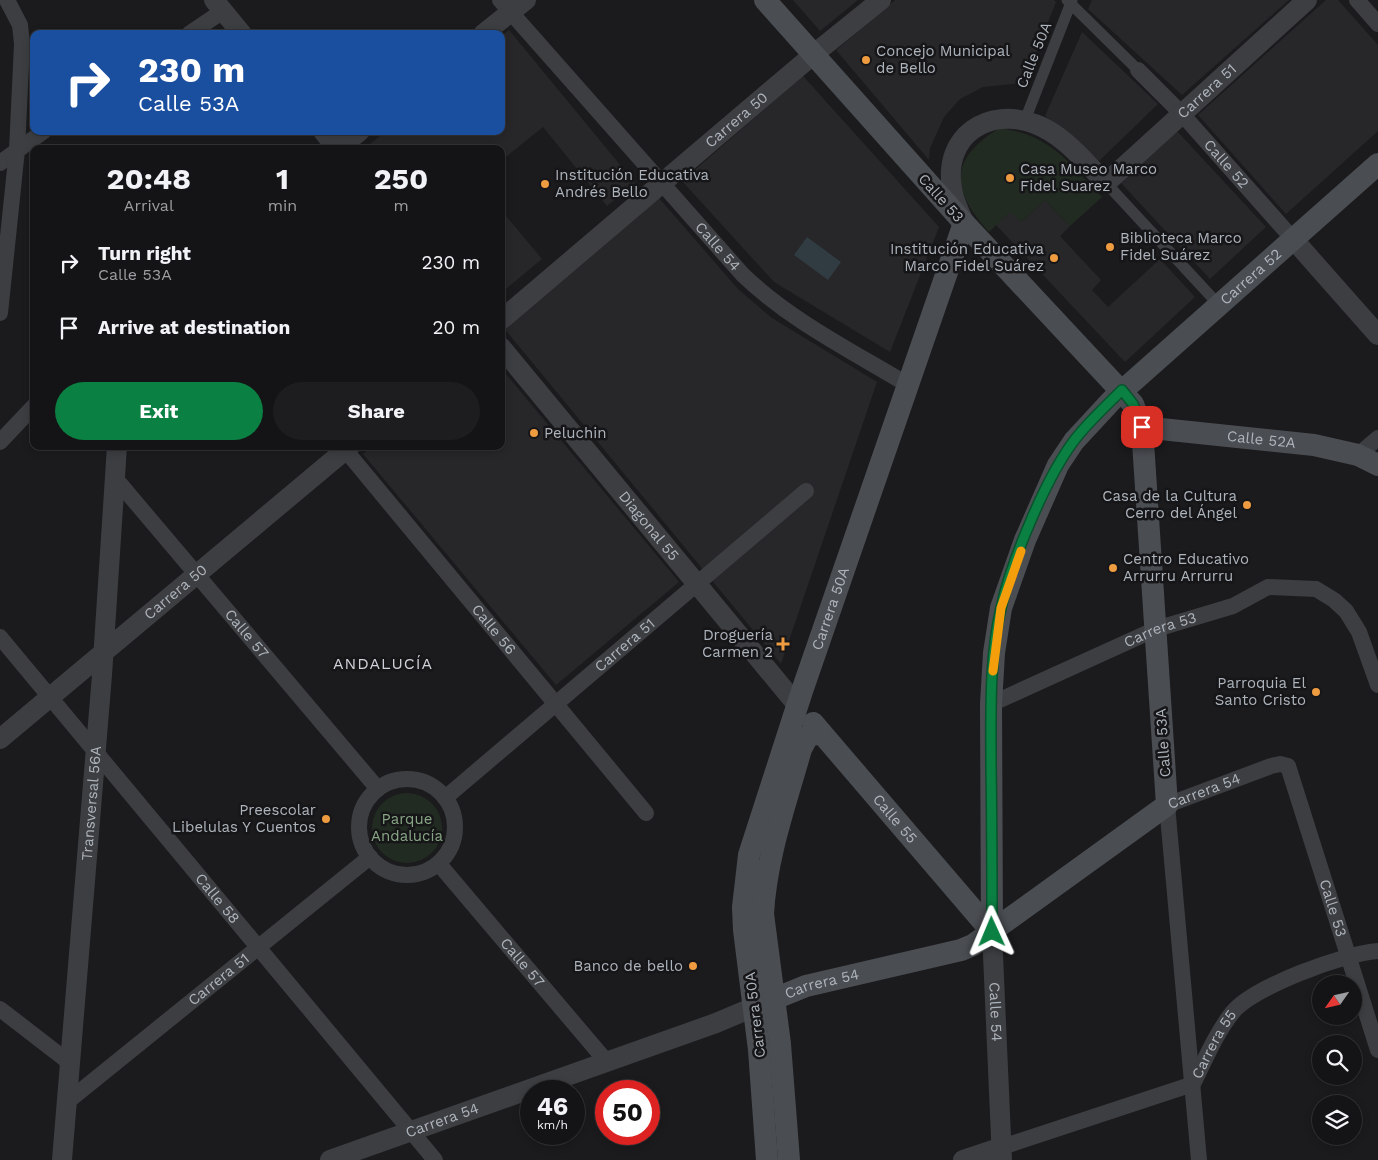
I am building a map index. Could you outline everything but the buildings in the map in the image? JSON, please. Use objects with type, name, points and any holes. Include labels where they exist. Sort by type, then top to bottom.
[{"type":"main road","name":"Calle 53","points":[[766,0],[964,223],[1122,390]]},
{"type":"main road","name":"Carrera 52","points":[[1122,390],[1378,164]]},
{"type":"main road","name":"Carrera 50A","points":[[789,1160],[782,1072],[744,930],[746,878],[752,846],[797,705],[964,223]]},
{"type":"main road","name":"Calle 53A","points":[[1122,390],[1133,404],[1142,427],[1167,805]]},
{"type":"main road","name":"Calle 54","points":[[992,932],[991,704],[994,654],[1001,608],[1025,540],[1045,492],[1066,452],[1088,424],[1122,390]]},
{"type":"main road","name":"Calle 52A","points":[[1142,427],[1314,446],[1368,460]]},
{"type":"main road","name":"Calle 55","points":[[797,705],[992,932]]},
{"type":"main road","name":"Carrera 50A","points":[[767,1160],[763,914],[767,870],[801,749],[808,736],[822,733]]},
{"type":"main road","name":"Carrera 54","points":[[764,1003],[806,986],[961,950],[992,932],[1167,805]]},
{"type":"street","points":[[0,313],[17,150],[22,44],[20,25],[7,0]]},
{"type":"street","name":"Carrera 50","points":[[505,317],[814,54],[881,0]]},
{"type":"street","name":"Carrera 51","points":[[1106,183],[1307,0]]},
{"type":"street","points":[[1357,0],[1378,24]]},
{"type":"street","name":"Calle 52","points":[[1070,1],[1182,114],[1378,335]]},
{"type":"street","name":"Calle 50A","points":[[1025,120],[1070,1]]},
{"type":"street","points":[[194,30],[224,4],[240,30]]},
{"type":"street","points":[[487,30],[512,4]]},
{"type":"street","name":"Calle 54","points":[[512,4],[662,184],[743,275],[763,294],[786,311],[908,385]]},
{"type":"street","points":[[964,223],[952,188],[951,170],[957,145],[969,131],[983,122],[1001,118],[1025,120],[1037,124],[1062,140],[1106,183],[1219,305]]},
{"type":"street","points":[[0,163],[38,135]]},
{"type":"street","points":[[326,135],[335,145]]},
{"type":"street","points":[[343,145],[355,135]]},
{"type":"street","name":"Diagonal 55","points":[[505,352],[797,705]]},
{"type":"street","points":[[0,442],[30,410]]},
{"type":"street","points":[[1368,460],[1378,438]]},
{"type":"street","name":"Transversal 56A","points":[[62,1160],[104,650],[117,450]]},
{"type":"street","name":"Carrera 50","points":[[0,739],[344,450]]},
{"type":"street","name":"Calle 56","points":[[348,450],[646,812]]},
{"type":"street","name":"Calle 57","points":[[115,478],[378,789]]},
{"type":"street","name":"Carrera 51","points":[[445,798],[806,492]]},
{"type":"street","name":"Carrera 53","points":[[991,704],[1156,629],[1233,606],[1268,587],[1316,589],[1334,600],[1346,611],[1359,632],[1378,685]]},
{"type":"street","name":"Calle 58","points":[[0,637],[435,1160]]},
{"type":"street","name":"Carrera 54","points":[[1167,805],[1271,766],[1280,764],[1288,766]]},
{"type":"street","name":"Calle 53","points":[[1288,766],[1378,1050]]},
{"type":"street","points":[[407,779],[422,782],[435,788],[445,798],[453,812],[454,840],[448,853],[439,864],[426,872],[411,875],[396,874],[382,868],[370,857],[362,844],[359,829],[361,814],[368,800],[378,789],[392,782],[407,779]]},
{"type":"street","name":"Calle 53A","points":[[1167,805],[1193,1084],[1198,1160]]},
{"type":"street","name":"Carrera 51","points":[[67,1102],[370,857]]},
{"type":"street","name":"Calle 57","points":[[439,864],[606,1062]]},
{"type":"street","name":"Calle 54","points":[[992,932],[1002,1154]]},
{"type":"street","name":"Carrera 55","points":[[963,1160],[1002,1154],[1193,1084],[1218,1035],[1233,1012],[1252,996],[1288,976],[1349,956],[1378,950]]},
{"type":"street","name":"Carrera 54","points":[[330,1160],[410,1130],[606,1062],[764,1003]]},
{"type":"street","points":[[0,1009],[70,1063]]},
{"type":"shaded area","points":[[793,0],[858,0],[820,31]]},
{"type":"shaded area","points":[[895,0],[1054,0],[1056,2],[1024,83],[983,87],[960,99],[944,117],[930,148],[929,160],[836,50]]},
{"type":"shaded area","points":[[1092,0],[1289,0],[1182,95],[1088,9]]},
{"type":"shaded area","points":[[1326,0],[1338,0],[1378,45],[1378,131],[1286,214],[1198,115]]},
{"type":"shaded area","points":[[509,30],[635,183],[607,206],[543,127],[505,158],[505,145],[369,145],[381,135],[505,135],[505,33]]},
{"type":"shaded area","points":[[1082,32],[1158,104],[1099,161],[1045,116]]},
{"type":"shaded area","points":[[803,76],[939,227],[890,352],[774,282],[682,181]]},
{"type":"shaded area","points":[[1177,131],[1266,227],[1210,279],[1121,183]]},
{"type":"shaded area","points":[[659,198],[738,289],[772,318],[877,382],[781,664],[505,329],[505,325]]},
{"type":"shaded area","points":[[1045,200],[1070,226],[1060,236],[1101,280],[1092,290],[1108,307],[1160,259],[1195,297],[1125,362],[996,225],[1011,211],[1021,222]]},
{"type":"shaded area","points":[[505,215],[542,259],[505,290]]},
{"type":"shaded area","points":[[807,237],[841,262],[828,280],[794,255]]},
{"type":"shaded area","points":[[505,373],[679,582],[556,685],[363,454],[368,450],[505,450]]},
{"type":"green space","points":[[1000,128],[1033,137],[1046,144],[1068,161],[1102,197],[1070,226],[1045,200],[1021,222],[1010,212],[989,232],[976,217],[967,202],[962,189],[961,176],[964,163],[971,151]]},
{"type":"green space","name":"Parque Andalucía","points":[[414,793],[427,799],[436,808],[440,814],[442,828],[440,842],[432,853],[421,861],[400,863],[393,861],[382,853],[374,842],[372,821],[374,814],[382,803],[393,795]]},
{"type":"slow traffic","points":[[993,671],[1001,608],[1021,551]]},
{"type":"place","name":"Concejo Municipal de Bello","points":[[866,60]]},
{"type":"place","name":"Casa Museo Marco Fidel Suarez","points":[[1010,178]]},
{"type":"place","name":"Institución Educativa Andrés Bello","points":[[545,184]]},
{"type":"place","name":"Biblioteca Marco Fidel Suárez","points":[[1110,247]]},
{"type":"place","name":"Institución Educativa Marco Fidel Suárez","points":[[1054,258]]},
{"type":"place","name":"Peluchin","points":[[534,433]]},
{"type":"place","name":"Casa de la Cultura Cerro del Ángel","points":[[1247,505]]},
{"type":"place","name":"Centro Educativo Arrurru Arrurru","points":[[1113,568]]},
{"type":"place","name":"Droguería Carmen 2","points":[[783,644]]},
{"type":"place","name":"Parroquia El Santo Cristo","points":[[1316,692]]},
{"type":"place","name":"Preescolar Libelulas Y Cuentos","points":[[326,819]]},
{"type":"place","name":"Banco de bello","points":[[693,966]]},
{"type":"district","name":"ANDALUCÍA","points":[[383,663]]},
{"type":"route","points":[[992,932],[991,704],[994,654],[1001,608],[1010,578],[1045,492],[1058,465],[1074,441],[1122,390],[1133,404],[1142,427]]}]
